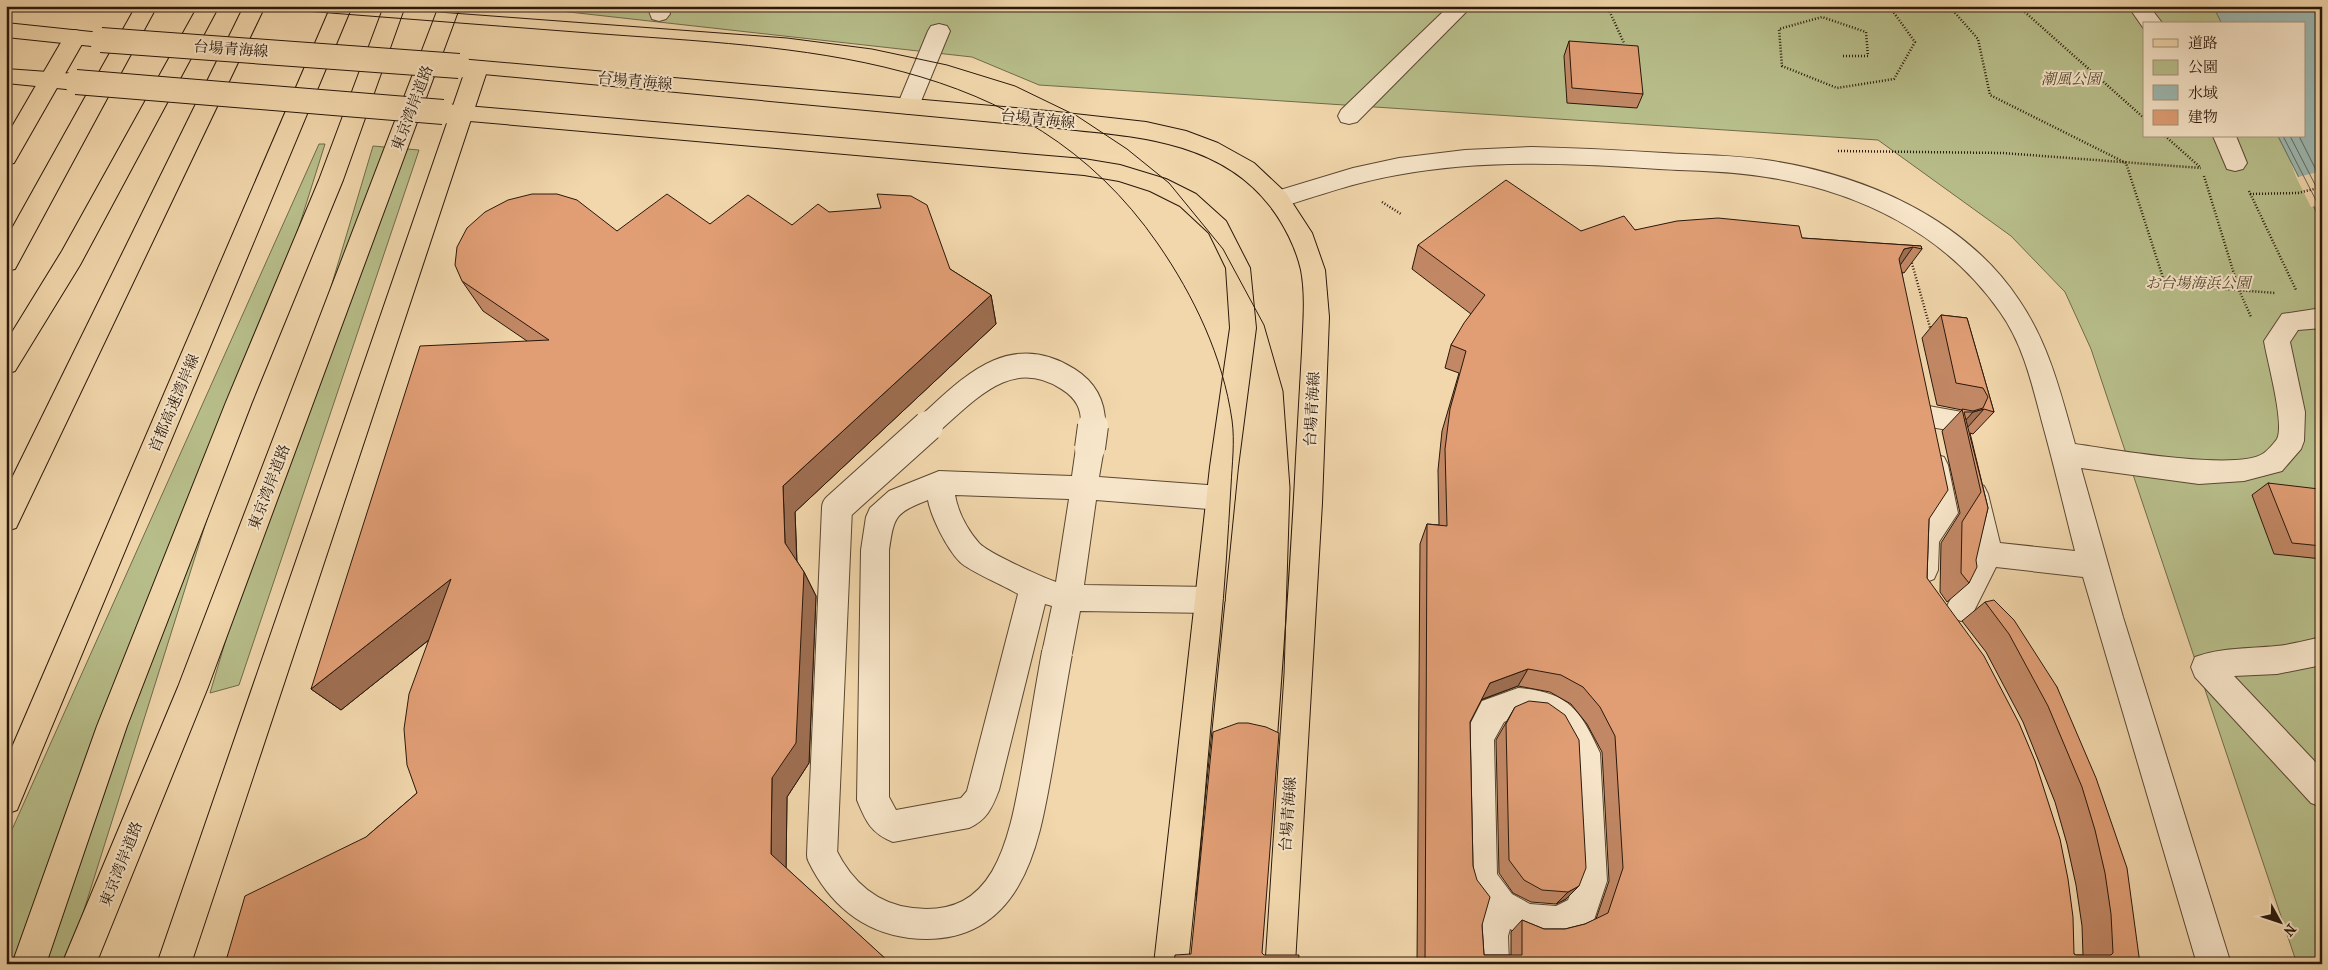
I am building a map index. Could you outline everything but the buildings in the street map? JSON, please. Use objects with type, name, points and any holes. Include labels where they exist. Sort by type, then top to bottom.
[{"type":"main road","points":[[6,262],[147,6]]},
{"type":"main road","points":[[6,364],[76,250],[209,6]]},
{"type":"main road","points":[[6,520],[254,6]]},
{"type":"main road","name":"首都高速湾岸線","points":[[6,799],[342,6]]},
{"type":"main road","points":[[28,964],[112,726],[238,402],[331,180],[395,6]]},
{"type":"main road","name":"東京湾岸道路","points":[[79,964],[193,687],[450,6]]},
{"type":"main road","name":"台場青海線","points":[[6,30],[76,38],[468,67],[908,106],[1127,128],[1178,137],[1210,149],[1246,169],[1278,199],[1300,233],[1313,270],[1316,317],[1308,503],[1278,964]]},
{"type":"main road","points":[[6,157],[76,38]]},
{"type":"main road","points":[[174,964],[468,67]]},
{"type":"main road","points":[[6,76],[1084,167],[1158,184],[1188,200],[1218,227],[1238,268],[1243,328],[1221,498],[1171,964]]},
{"type":"street","points":[[1349,116],[1462,6]]},
{"type":"street","points":[[2138,6],[2150,22]]},
{"type":"street","points":[[908,106],[939,31]]},
{"type":"street","points":[[2225,138],[2236,163]]},
{"type":"street","points":[[1278,199],[1332,182],[1398,166],[1465,158],[1531,155],[1610,157],[1758,167],[1794,173],[1851,188],[1901,210],[1930,227],[1987,274],[2007,301],[2029,341],[2043,379],[2094,566],[2214,964]]},
{"type":"street","points":[[2064,454],[2199,472],[2244,470],[2272,463],[2291,441],[2292,412],[2283,376],[2278,341],[2291,320],[2322,318]]},
{"type":"street","points":[[1041,367],[1062,375],[1080,388],[1093,407],[1095,417],[1082,488],[1068,598],[1027,826],[1013,869],[1003,885],[985,903],[954,922],[934,925],[902,922],[863,908],[828,869],[822,855],[837,508],[972,385],[1004,368],[1041,367]]},
{"type":"street","points":[[1918,387],[1944,513],[1925,538],[1943,612],[1974,580],[1988,554],[1969,471]]},
{"type":"street","points":[[1923,416],[1953,420]]},
{"type":"street","points":[[1034,588],[979,801],[969,812],[893,826],[884,820],[873,800],[875,550],[880,516],[899,499],[939,483],[970,482],[1221,498]]},
{"type":"street","points":[[939,483],[944,514],[970,553],[1034,588],[1068,598],[1210,600]]},
{"type":"street","points":[[1988,554],[2094,566]]},
{"type":"street","points":[[2322,651],[2278,660],[2228,662],[2206,667],[2322,792]]},
{"type":"street","points":[[1518,702],[1543,704],[1566,720],[1584,753],[1591,881],[1581,910],[1558,923],[1527,920],[1500,906],[1481,879],[1478,738],[1493,711],[1518,702]]},
{"type":"street","points":[[1492,964],[1491,936],[1500,906]]},
{"type":"path","points":[[1607,6],[1624,43]]},
{"type":"path","points":[[1843,56],[1868,56],[1866,32],[1822,16],[1779,29],[1782,66],[1837,88],[1894,79],[1916,42],[1889,6]]},
{"type":"path","points":[[1949,6],[1978,39],[1990,95],[2126,163],[2165,284],[2278,293]]},
{"type":"path","points":[[2018,6],[2143,117]]},
{"type":"path","points":[[2167,138],[2201,168],[2239,290],[2254,325]]},
{"type":"path","points":[[1831,150],[2004,154],[2201,168]]},
{"type":"path","points":[[2236,163],[2298,295]]},
{"type":"path","points":[[2250,194],[2298,193],[2322,186]]},
{"type":"path","points":[[1382,202],[1401,214]]},
{"type":"path","points":[[1909,252],[1933,339]]},
{"type":"path","points":[[2292,412],[2322,475]]},
{"type":"green space","points":[[533,6],[2213,6],[2221,22],[2143,22],[2143,138],[2279,138],[2322,223],[2322,964],[2297,964],[2091,349],[2065,292],[2011,236],[1878,140],[1039,85],[972,57],[533,8]]},
{"type":"green space","points":[[319,144],[325,144],[67,964],[6,964],[6,843]]},
{"type":"green space","points":[[373,146],[419,150],[239,685],[210,693]]},
{"type":"water","points":[[2213,6],[2322,6],[2322,223],[2279,138],[2306,138],[2306,22],[2221,22]]},
{"type":"pier","points":[[2291,163],[2298,177],[2322,171],[2322,205],[2311,207]]},
{"type":"tram line","points":[[240,6],[749,45],[827,56],[903,72],[975,96],[1042,131],[1104,180],[1158,244],[1195,306],[1222,373],[1232,420],[1233,453],[1225,580],[1196,901]]},
{"type":"tram line","points":[[358,6],[787,38],[872,49],[947,65],[1015,86],[1077,116],[1127,149],[1169,183],[1223,249],[1264,325],[1283,391],[1290,488],[1284,674],[1265,964]]},
{"type":"park label","name":"潮風公園","points":[[2071,79]]},
{"type":"park label","name":"お台場海浜公園","points":[[2198,283]]}]
